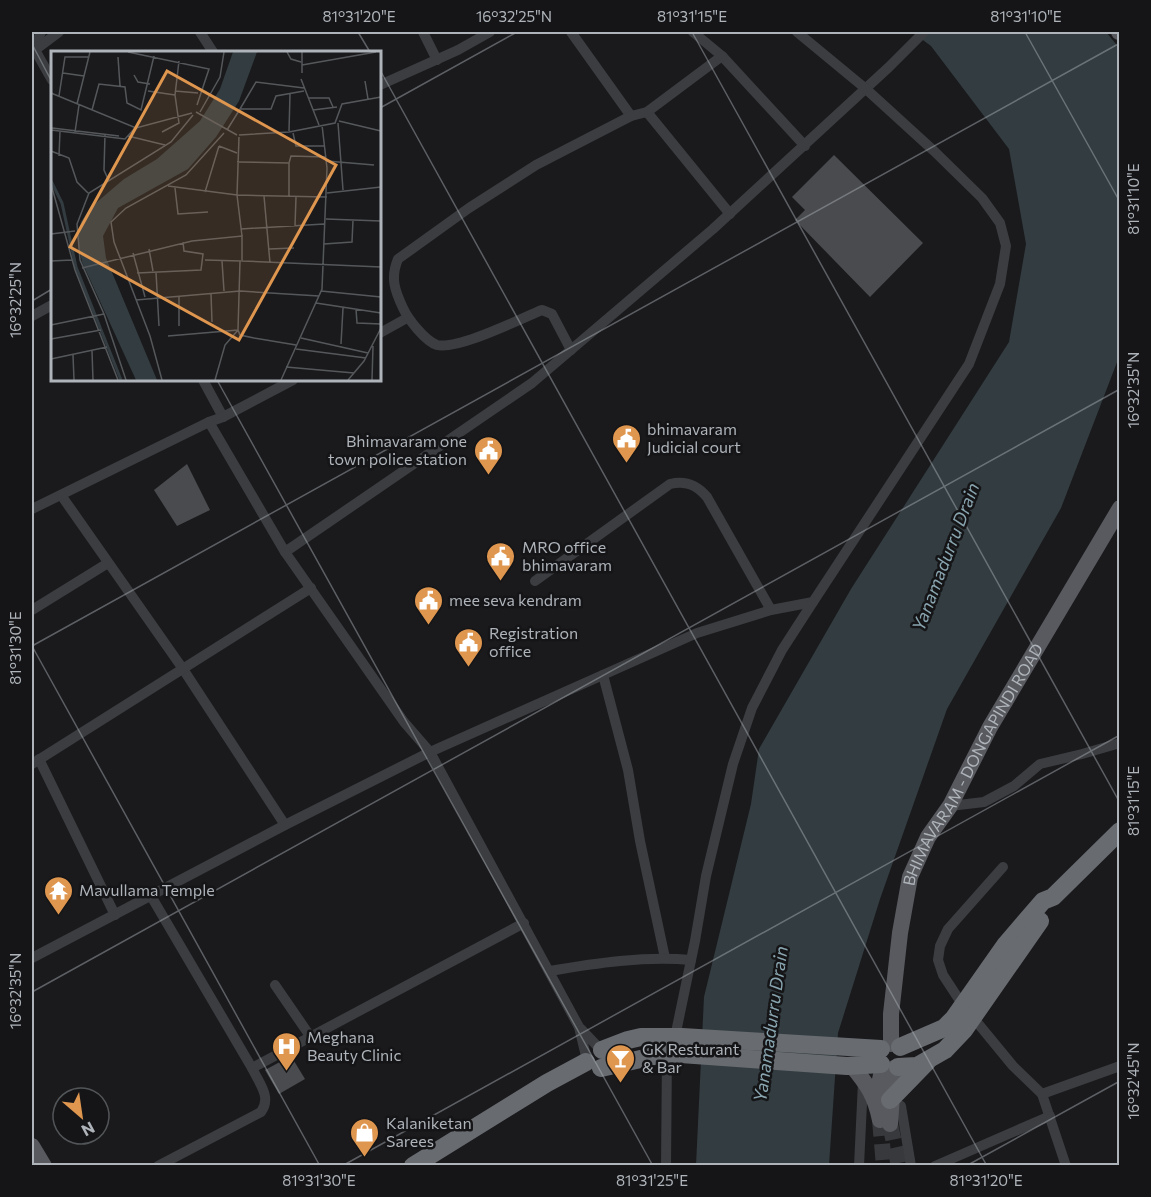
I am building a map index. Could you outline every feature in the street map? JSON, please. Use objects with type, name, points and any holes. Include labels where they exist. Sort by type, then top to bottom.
[{"type":"highway","points":[[431,1166],[598,1057],[641,1037],[676,1045],[854,1070],[890,1058],[944,1028],[954,1018],[968,1010],[1052,904],[1053,897],[1119,831]]},
{"type":"highway","points":[[883,1099],[928,1061],[945,1050],[964,1030],[968,1010]]},
{"type":"highway","points":[[598,1057],[624,1063],[676,1045],[848,1047],[917,1066],[928,1061]]},
{"type":"highway","points":[[413,1166],[563,1081]]},
{"type":"main road","name":"BHIMAVARAM - DONGAPINDI ROAD","points":[[885,1122],[883,1099],[890,1058],[891,1014],[900,933],[910,877],[928,837],[950,806],[990,727],[1119,508]]},
{"type":"main road","points":[[854,1070],[883,1099]]},
{"type":"main road","points":[[32,1146],[44,1166]]},
{"type":"street","points":[[33,48],[40,32]]},
{"type":"street","points":[[33,48],[59,32]]},
{"type":"street","points":[[200,32],[212,51]]},
{"type":"street","points":[[423,32],[437,60]]},
{"type":"street","points":[[381,85],[458,50],[490,32]]},
{"type":"street","points":[[572,32],[631,116]]},
{"type":"street","points":[[693,32],[722,56],[805,146]]},
{"type":"street","points":[[666,1166],[676,1045],[708,864],[734,764],[752,708],[782,650],[969,364],[1000,284],[1006,246],[999,223],[982,198],[866,89],[797,32]]},
{"type":"street","points":[[285,552],[532,383],[730,214],[866,89],[924,32]]},
{"type":"street","points":[[33,48],[51,78]]},
{"type":"street","points":[[571,350],[552,314],[542,310],[453,346],[436,345],[407,318],[394,289],[394,270],[398,259],[469,208],[536,165],[631,116],[647,112],[722,56]]},
{"type":"street","points":[[647,112],[730,214]]},
{"type":"street","points":[[32,316],[51,306]]},
{"type":"street","points":[[381,332],[407,318]]},
{"type":"street","points":[[204,381],[223,417]]},
{"type":"street","points":[[32,509],[223,417],[291,381]]},
{"type":"street","points":[[209,422],[285,552],[404,722],[430,752],[579,1027],[598,1057]]},
{"type":"street","points":[[535,581],[670,484],[681,482],[700,489],[707,497],[771,610]]},
{"type":"street","points":[[61,495],[183,669],[285,825]]},
{"type":"street","points":[[32,610],[108,563]]},
{"type":"street","points":[[115,915],[35,762],[311,588]]},
{"type":"street","points":[[32,958],[64,939],[115,915],[285,825],[430,752],[697,633],[771,610],[813,602]]},
{"type":"street","points":[[603,675],[628,770],[640,841],[665,958]]},
{"type":"street","points":[[950,806],[984,802],[1014,786],[1040,764],[1119,743]]},
{"type":"street","points":[[1003,867],[948,929],[940,946],[938,960],[943,975],[968,1010],[1013,1066],[1042,1094],[1066,1166]]},
{"type":"street","points":[[151,896],[252,1068],[267,1098],[266,1105],[261,1112],[158,1166]]},
{"type":"street","points":[[252,1068],[524,923]]},
{"type":"street","points":[[550,971],[578,966],[665,958],[691,960]]},
{"type":"street","points":[[275,985],[310,1036]]},
{"type":"street","points":[[1042,1094],[1119,1066]]},
{"type":"street","points":[[854,1070],[859,1166]]},
{"type":"street","points":[[883,1099],[901,1106],[912,1166]]},
{"type":"street","points":[[935,1166],[1050,1116]]},
{"type":"water","name":"Yanamadurru Drain","points":[[912,32],[1106,32],[1120,49],[1119,357],[1061,508],[947,709],[880,899],[838,1033],[829,1165],[696,1166],[704,997],[751,804],[759,749],[851,589],[1009,342],[1026,244],[1009,149],[931,46]]},
{"type":"building","points":[[834,155],[923,243],[870,297],[795,220],[805,210],[792,197]]},
{"type":"building","points":[[187,464],[210,510],[177,526],[154,490]]},
{"type":"building","points":[[291,1056],[305,1079],[279,1094],[265,1070]]},
{"type":"tunnel","points":[[880,1120],[884,1166]]},
{"type":"tunnel","points":[[890,1124],[899,1166]]},
{"type":"place","name":"bhimavaram Judicial court","points":[[626,464]]},
{"type":"place","name":"Bhimavaram one town police station","points":[[488,476]]},
{"type":"place","name":"MRO office bhimavaram","points":[[501,582]]},
{"type":"place","name":"mee seva kendram","points":[[428,626]]},
{"type":"place","name":"Registration office","points":[[468,668]]},
{"type":"place","name":"Mavullama Temple","points":[[58,916]]},
{"type":"place","name":"Meghana Beauty Clinic","points":[[286,1072]]},
{"type":"place","name":"GK Resturant & Bar","points":[[621,1084]]},
{"type":"place","name":"Kalaniketan Sarees","points":[[365,1158]]}]
